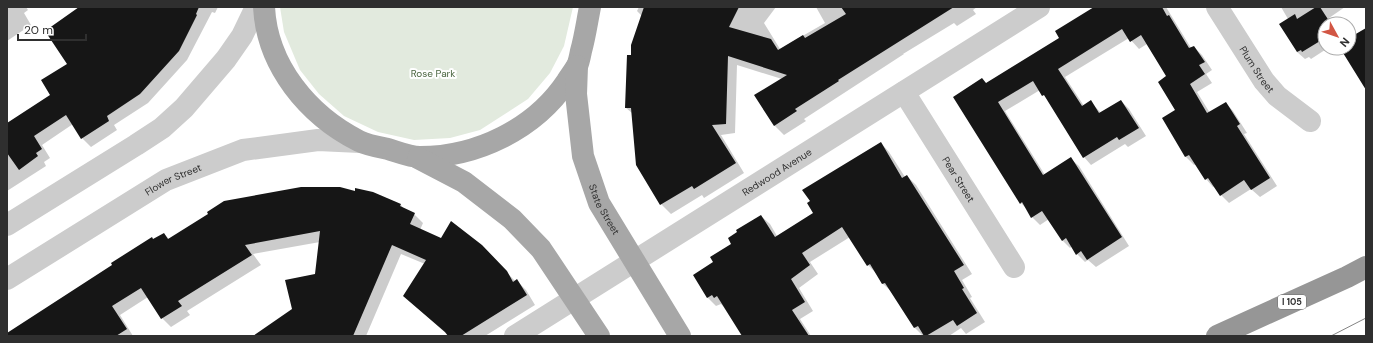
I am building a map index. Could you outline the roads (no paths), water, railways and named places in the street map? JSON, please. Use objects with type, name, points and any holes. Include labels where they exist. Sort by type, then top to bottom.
[{"type":"highway","name":"I 105","points":[[1217,336],[1366,267]]},
{"type":"main road","points":[[264,7],[265,22],[275,55],[287,78],[308,105],[332,125],[360,142],[418,158],[464,182],[512,219],[541,249],[599,336]]},
{"type":"main road","points":[[418,158],[455,154],[485,145],[512,132],[533,118],[558,94],[577,66],[586,32],[590,7]]},
{"type":"main road","name":"State Street","points":[[577,66],[576,94],[583,156],[600,203],[680,336]]},
{"type":"street","points":[[7,225],[162,128],[202,89],[226,59],[242,36],[256,7]]},
{"type":"street","name":"Redwood Avenue","points":[[515,336],[1039,7]]},
{"type":"street","name":"Plum Street","points":[[1217,7],[1267,85],[1277,96],[1310,121]]},
{"type":"street","name":"Pear Street","points":[[904,92],[1014,267]]},
{"type":"street","name":"Flower Street","points":[[7,279],[166,180],[243,150],[318,140],[360,142]]},
{"type":"tram line","points":[[1331,336],[1366,318]]},
{"type":"park label","name":"Rose Park","points":[[433,73]]}]
